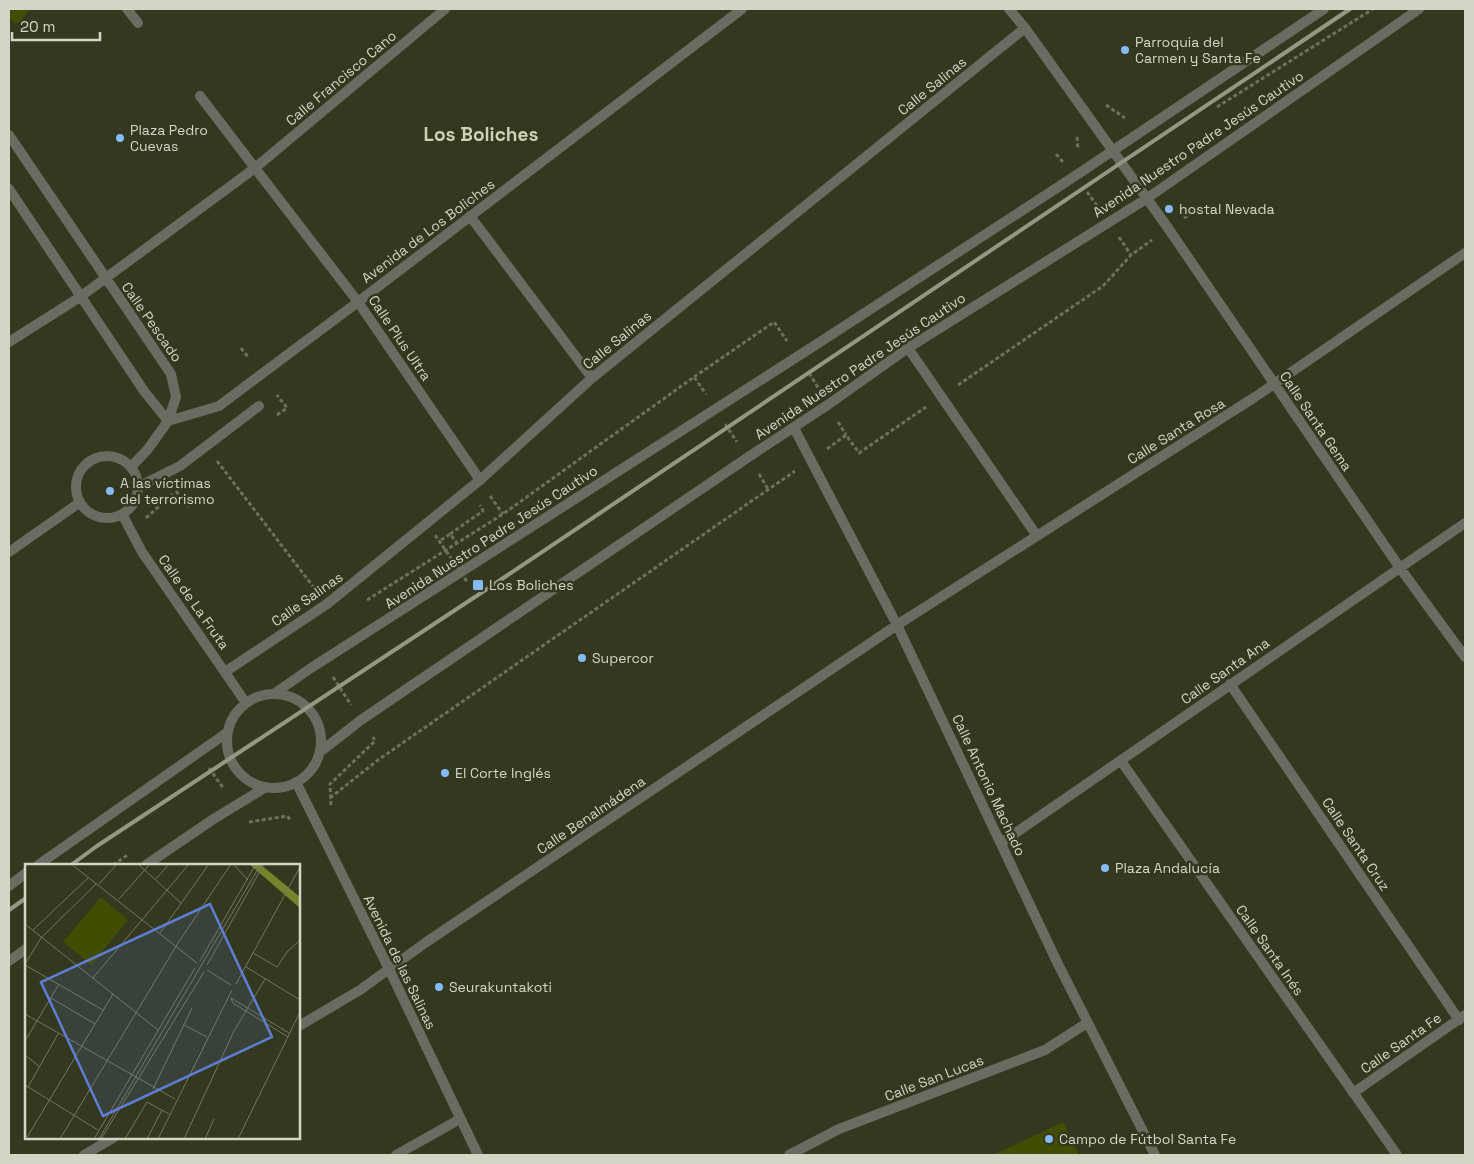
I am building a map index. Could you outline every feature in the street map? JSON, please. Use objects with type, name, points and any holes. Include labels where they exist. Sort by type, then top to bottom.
[{"type":"street","points":[[126,9],[138,23]]},
{"type":"street","name":"Calle Francisco Cano","points":[[9,342],[80,297],[255,168],[445,9]]},
{"type":"street","name":"Avenida de Los Boliches","points":[[168,421],[219,406],[742,9]]},
{"type":"street","name":"Calle Santa Gema","points":[[1009,9],[1025,28],[1168,228],[1400,568],[1465,657]]},
{"type":"street","name":"Avenida Nuestro Padre Jesús Cautivo","points":[[275,693],[320,662],[716,410],[1075,176],[1324,9]]},
{"type":"street","name":"Avenida Nuestro Padre Jesús Cautivo","points":[[320,752],[378,709],[794,428],[908,348],[1146,199],[1419,9]]},
{"type":"street","name":"Calle Salinas","points":[[225,672],[327,604],[480,480],[592,378],[1025,28]]},
{"type":"street","name":"Calle Plus Ultra","points":[[200,96],[358,302],[480,480]]},
{"type":"street","name":"Calle Pescado","points":[[9,135],[171,374],[176,396],[168,421]]},
{"type":"street","points":[[9,189],[144,391],[168,421],[148,449],[131,467]]},
{"type":"street","points":[[470,216],[592,378]]},
{"type":"street","name":"Calle Santa Rosa","points":[[897,625],[1275,384],[1465,253]]},
{"type":"street","points":[[908,348],[1037,536]]},
{"type":"street","points":[[138,486],[180,466],[259,406]]},
{"type":"street","name":"Calle Antonio Machado","points":[[794,428],[897,625],[1087,1023],[1155,1155]]},
{"type":"street","points":[[114,456],[123,460],[131,467],[136,476],[138,486],[134,503],[122,514],[113,518],[104,518],[94,516],[79,503],[75,483],[78,473],[93,458],[114,456]]},
{"type":"street","points":[[9,552],[79,503]]},
{"type":"street","name":"Calle de La Fruta","points":[[122,514],[142,552],[246,703]]},
{"type":"street","name":"Calle Santa Ana","points":[[1001,843],[1465,523]]},
{"type":"street","name":"Calle Benalmádena","points":[[300,1025],[360,990],[425,943],[897,625]]},
{"type":"street","name":"Calle Santa Cruz","points":[[1230,684],[1462,1017]]},
{"type":"street","points":[[275,693],[289,696],[302,702],[311,712],[318,724],[321,738],[320,752],[311,770],[296,782],[281,787],[266,787],[252,782],[240,773],[232,761],[227,747],[228,732],[231,721],[237,711],[246,703],[260,696],[275,693]]},
{"type":"street","points":[[39,864],[228,732]]},
{"type":"street","name":"Calle Santa Inés","points":[[1121,761],[1397,1155]]},
{"type":"street","name":"Avenida de las Salinas","points":[[296,782],[389,969],[478,1155]]},
{"type":"street","points":[[147,864],[212,820],[266,787]]},
{"type":"street","points":[[9,886],[25,874]]},
{"type":"street","points":[[9,961],[25,949]]},
{"type":"street","name":"Calle Santa Fe","points":[[1353,1094],[1462,1017]]},
{"type":"street","name":"Calle San Lucas","points":[[789,1155],[839,1130],[1045,1050],[1087,1023]]},
{"type":"street","points":[[396,1155],[460,1119]]},
{"type":"street","points":[[84,1155],[111,1139]]},
{"type":"path","points":[[1210,112],[1373,9]]},
{"type":"path","points":[[1056,154],[1075,176],[1131,255]]},
{"type":"path","points":[[834,414],[859,453],[1103,286],[1131,255],[1196,210]]},
{"type":"path","points":[[694,377],[774,322],[790,345]]},
{"type":"path","points":[[241,348],[287,408],[277,415]]},
{"type":"path","points":[[808,372],[823,396]]},
{"type":"path","points":[[311,815],[378,760],[846,435]]},
{"type":"path","points":[[210,465],[216,460],[327,604]]},
{"type":"path","points":[[145,522],[146,516],[182,486]]},
{"type":"path","points":[[176,491],[188,507]]},
{"type":"path","points":[[366,600],[503,514]]},
{"type":"path","points":[[435,534],[468,583]]},
{"type":"path","points":[[437,542],[450,534],[457,543]]},
{"type":"green space","points":[[9,9],[30,9],[20,22],[15,24],[9,17]]},
{"type":"green space","name":"Campo de Fútbol Santa Fe","points":[[1063,1122],[1079,1155],[993,1155]]},
{"type":"railway","points":[[72,864],[481,593],[1350,9]]},
{"type":"railway","points":[[9,910],[25,899]]},
{"type":"place","name":"Parroquia del Carmen y Santa Fe","points":[[1125,50]]},
{"type":"place","name":"Plaza Pedro Cuevas","points":[[120,138]]},
{"type":"place","name":"hostal Nevada","points":[[1169,209]]},
{"type":"place","name":"A las víctimas del terrorismo","points":[[110,491]]},
{"type":"place","name":"Los Boliches","points":[[478,585]]},
{"type":"place","name":"Supercor","points":[[582,658]]},
{"type":"place","name":"El Corte Inglés","points":[[445,773]]},
{"type":"place","name":"Plaza Andalucía","points":[[1105,868]]},
{"type":"place","name":"Seurakuntakoti","points":[[439,987]]},
{"type":"place","name":"Campo de Fútbol Santa Fe","points":[[1049,1139]]},
{"type":"district","name":"Los Boliches","points":[[481,134]]}]
